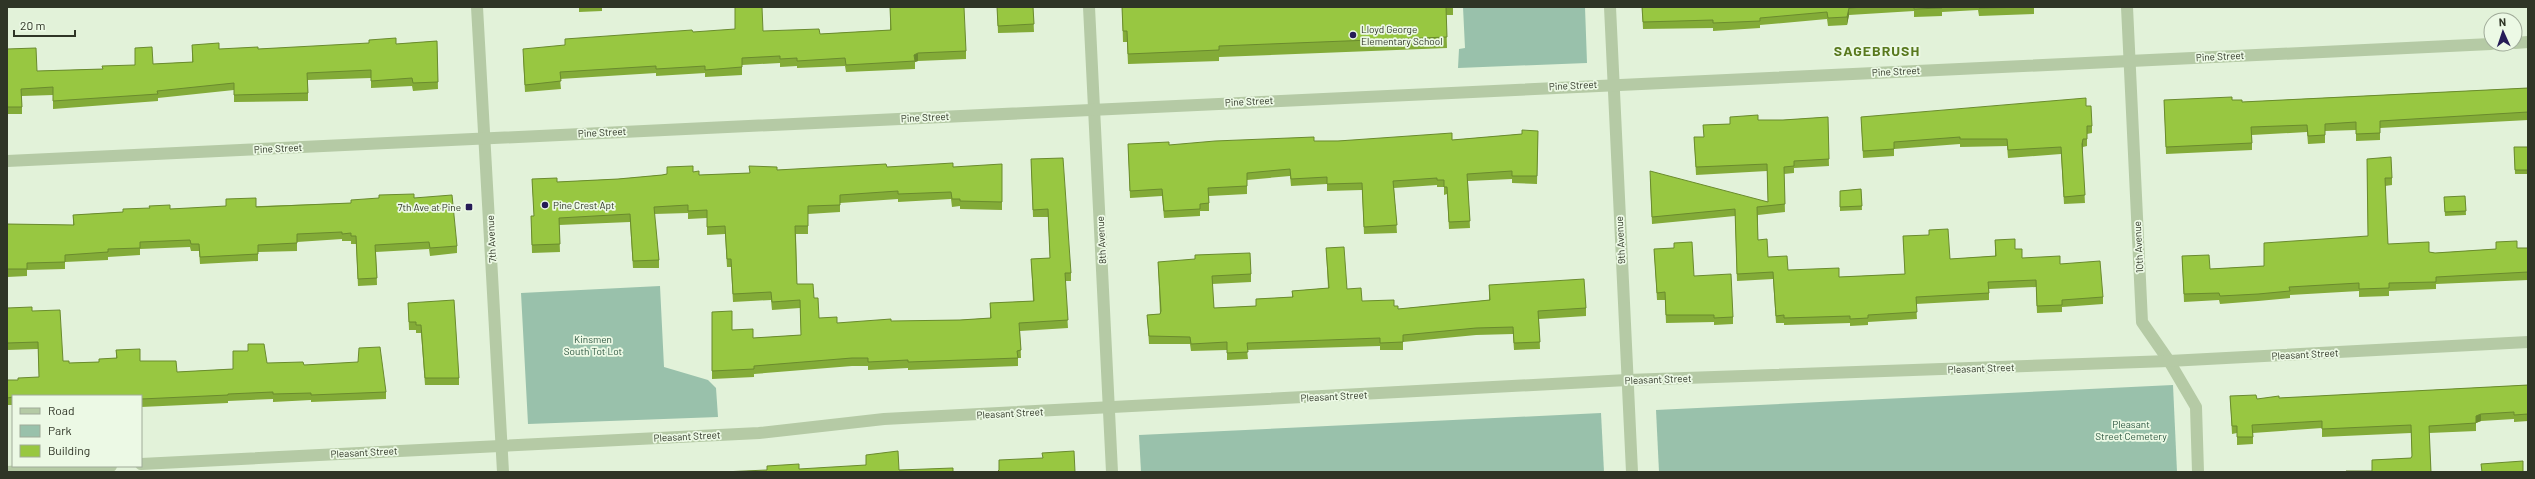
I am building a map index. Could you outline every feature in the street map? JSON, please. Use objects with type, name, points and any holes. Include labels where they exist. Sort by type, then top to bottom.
[{"type":"street","name":"7th Avenue","points":[[477,7],[503,472]]},
{"type":"street","name":"8th Avenue","points":[[1089,7],[1112,472]]},
{"type":"street","name":"9th Avenue","points":[[1610,7],[1632,472]]},
{"type":"street","name":"10th Avenue","points":[[2127,7],[2142,322],[2169,361],[2196,407],[2198,472]]},
{"type":"street","name":"Pine Street","points":[[7,161],[1614,83],[2483,44]]},
{"type":"street","name":"Pleasant Street","points":[[142,464],[759,433],[884,419],[1627,380],[2169,361],[2528,342]]},
{"type":"street","points":[[7,472],[94,467]]},
{"type":"green space","points":[[1463,7],[1585,7],[1587,63],[1458,68],[1459,49],[1465,48]]},
{"type":"green space","name":"Kinsmen South Tot Lot","points":[[660,286],[664,367],[708,380],[716,388],[718,417],[528,424],[521,293]]},
{"type":"green space","name":"Pleasant Street Cemetery","points":[[2173,385],[2177,472],[1659,472],[1656,410]]},
{"type":"green space","points":[[1601,413],[1604,472],[1141,472],[1139,435]]},
{"type":"building","points":[[735,7],[762,7],[763,31],[819,29],[820,34],[891,30],[890,7],[964,7],[966,51],[918,53],[914,55],[915,61],[846,65],[845,58],[797,61],[797,58],[780,59],[780,56],[742,58],[742,67],[705,70],[705,66],[656,69],[656,66],[560,72],[561,81],[525,85],[523,49],[565,45],[565,39],[692,30],[693,32],[735,29]]},
{"type":"building","points":[[997,7],[1033,7],[1034,24],[998,26]]},
{"type":"building","name":"Lloyd George Elementary School","points":[[1122,7],[1446,7],[1447,37],[1219,46],[1219,50],[1128,54],[1127,31],[1123,31]]},
{"type":"building","points":[[1642,7],[1865,7],[1849,8],[1847,17],[1828,18],[1827,12],[1760,18],[1760,21],[1713,23],[1713,20],[1643,22]]},
{"type":"building","points":[[1914,7],[1942,7],[1942,8],[1914,9]]},
{"type":"building","points":[[1979,7],[2034,7],[1979,8]]},
{"type":"building","points":[[396,38],[396,44],[437,41],[438,82],[413,83],[412,78],[371,81],[371,70],[307,73],[308,93],[234,95],[234,83],[157,91],[158,94],[53,101],[53,87],[21,89],[22,107],[7,107],[7,49],[36,48],[37,71],[103,69],[102,66],[135,65],[135,48],[152,47],[153,64],[193,62],[192,45],[219,43],[219,49],[258,47],[258,49],[369,43],[369,40]]},
{"type":"building","points":[[2528,88],[2528,112],[2380,121],[2380,133],[2356,134],[2356,122],[2325,124],[2325,135],[2308,136],[2307,125],[2251,127],[2252,143],[2166,147],[2164,100],[2232,97],[2232,100],[2242,100],[2242,102]]},
{"type":"building","points":[[2086,98],[2086,106],[2091,106],[2092,126],[2087,126],[2087,139],[2083,139],[2082,144],[2085,195],[2064,197],[2061,147],[2008,150],[2007,139],[1960,139],[1960,137],[1894,142],[1894,149],[1863,151],[1861,117]]},
{"type":"building","points":[[1758,115],[1758,120],[1828,117],[1829,159],[1794,161],[1794,166],[1784,167],[1785,204],[1757,207],[1758,240],[1767,239],[1768,257],[1787,256],[1788,270],[1839,268],[1839,277],[1905,274],[1903,236],[1929,235],[1929,230],[1948,229],[1950,259],[1996,256],[1995,240],[2015,239],[2015,249],[2022,249],[2022,258],[2060,256],[2060,264],[2100,261],[2103,297],[2062,300],[2062,305],[2037,306],[2036,280],[1988,282],[1989,293],[1916,297],[1917,312],[1868,315],[1868,318],[1850,319],[1850,316],[1784,318],[1784,315],[1776,316],[1773,272],[1737,274],[1735,209],[1652,217],[1650,171],[1768,202],[1767,164],[1696,167],[1694,137],[1704,137],[1703,125],[1730,124],[1730,117]]},
{"type":"building","points":[[1522,130],[1538,131],[1537,176],[1512,176],[1512,171],[1467,174],[1470,221],[1449,222],[1447,187],[1444,187],[1444,180],[1437,180],[1437,178],[1393,181],[1397,225],[1364,227],[1362,183],[1327,184],[1327,177],[1291,179],[1290,169],[1247,173],[1247,186],[1208,188],[1209,203],[1200,204],[1200,209],[1164,211],[1162,189],[1130,191],[1128,144],[1169,142],[1169,145],[1215,141],[1314,137],[1314,141],[1338,141],[1452,133],[1452,140],[1522,134]]},
{"type":"building","points":[[2514,147],[2528,147],[2528,170],[2515,170]]},
{"type":"building","points":[[2391,157],[2392,178],[2385,178],[2388,244],[2429,242],[2429,252],[2435,253],[2496,249],[2496,242],[2517,241],[2517,248],[2528,248],[2528,272],[2436,277],[2436,282],[2389,283],[2389,288],[2359,289],[2359,283],[2289,287],[2290,291],[2258,294],[2220,296],[2219,293],[2184,294],[2182,256],[2209,255],[2210,269],[2264,266],[2264,243],[2368,236],[2367,159]]},
{"type":"building","points":[[1063,158],[1071,273],[1065,273],[1068,320],[1019,323],[1021,350],[1017,351],[1018,358],[868,362],[868,358],[852,358],[754,366],[754,369],[712,371],[712,312],[732,311],[732,330],[753,329],[753,338],[801,335],[800,300],[772,302],[771,292],[733,294],[731,259],[727,259],[725,226],[707,227],[707,210],[688,211],[688,205],[654,207],[659,260],[633,261],[630,214],[559,218],[560,244],[532,245],[531,216],[534,216],[532,179],[557,178],[557,182],[618,179],[662,175],[667,174],[667,167],[693,166],[693,172],[699,171],[699,175],[750,173],[749,166],[777,167],[777,170],[886,164],[887,167],[953,163],[953,167],[1002,164],[1002,202],[960,201],[960,199],[952,199],[951,192],[898,194],[898,191],[840,195],[840,205],[808,206],[808,226],[795,226],[797,284],[813,284],[814,298],[818,298],[819,318],[837,317],[837,323],[891,319],[891,321],[991,318],[990,303],[1034,301],[1031,259],[1050,258],[1048,209],[1033,210],[1031,159]]},
{"type":"building","points":[[1861,189],[1862,206],[1840,207],[1840,191]]},
{"type":"building","points":[[414,194],[414,198],[452,195],[457,246],[430,248],[429,242],[375,245],[377,278],[358,279],[356,236],[351,236],[351,233],[342,234],[342,232],[297,234],[297,243],[258,245],[258,254],[200,257],[199,244],[191,244],[190,240],[140,242],[140,248],[108,249],[108,252],[65,255],[65,262],[27,263],[27,269],[7,269],[7,224],[74,225],[73,215],[123,212],[123,209],[150,208],[149,206],[170,205],[170,209],[226,206],[226,199],[256,198],[256,207],[351,203],[351,200],[379,198],[379,195]]},
{"type":"building","points":[[2465,196],[2466,211],[2445,212],[2444,197]]},
{"type":"building","points":[[1692,242],[1694,276],[1731,274],[1733,317],[1714,318],[1714,315],[1666,315],[1665,292],[1657,293],[1654,249],[1674,248],[1674,243]]},
{"type":"building","points":[[1344,247],[1347,289],[1361,288],[1362,301],[1394,300],[1394,306],[1398,306],[1398,309],[1490,300],[1489,285],[1584,279],[1586,308],[1538,311],[1540,342],[1514,343],[1513,327],[1476,328],[1403,335],[1403,342],[1380,343],[1380,338],[1247,343],[1248,352],[1227,353],[1227,342],[1191,344],[1190,337],[1149,336],[1147,315],[1160,314],[1161,311],[1158,262],[1195,259],[1195,255],[1250,253],[1251,274],[1212,276],[1214,308],[1256,306],[1256,299],[1293,297],[1292,291],[1329,288],[1326,248]]},
{"type":"building","points":[[454,300],[459,378],[425,378],[421,325],[416,325],[416,322],[409,322],[408,303]]},
{"type":"building","points":[[32,307],[32,311],[60,310],[63,361],[69,361],[69,363],[99,362],[99,359],[117,358],[116,350],[140,349],[140,361],[176,361],[177,372],[233,369],[233,351],[248,351],[248,344],[264,344],[267,363],[303,362],[304,365],[358,362],[359,348],[380,347],[386,392],[311,395],[311,393],[273,394],[273,392],[142,399],[142,395],[12,395],[12,397],[7,398],[7,380],[39,377],[38,342],[7,343],[7,308]]},
{"type":"building","points":[[2528,385],[2528,414],[2514,415],[2514,412],[2481,414],[2476,416],[2476,423],[2429,426],[2431,472],[2346,472],[2372,471],[2372,460],[2411,458],[2411,425],[2322,429],[2322,421],[2252,425],[2253,437],[2237,437],[2237,426],[2232,426],[2230,396],[2256,395],[2257,399],[2279,396],[2279,398]]},
{"type":"building","points":[[898,451],[899,470],[953,468],[953,472],[722,472],[767,470],[767,466],[799,464],[799,469],[866,465],[866,455]]},
{"type":"building","points":[[1074,451],[1075,472],[997,472],[999,470],[999,460],[1043,458],[1042,453]]},
{"type":"building","points":[[2523,461],[2523,472],[2482,472],[2481,464]]},
{"type":"place","name":"Lloyd George Elementary School","points":[[1353,35]]},
{"type":"place","name":"Pine Crest Apt","points":[[545,205]]},
{"type":"place","name":"7th Ave at Pine","points":[[469,207]]},
{"type":"district","name":"SAGEBRUSH","points":[[1877,51]]}]
